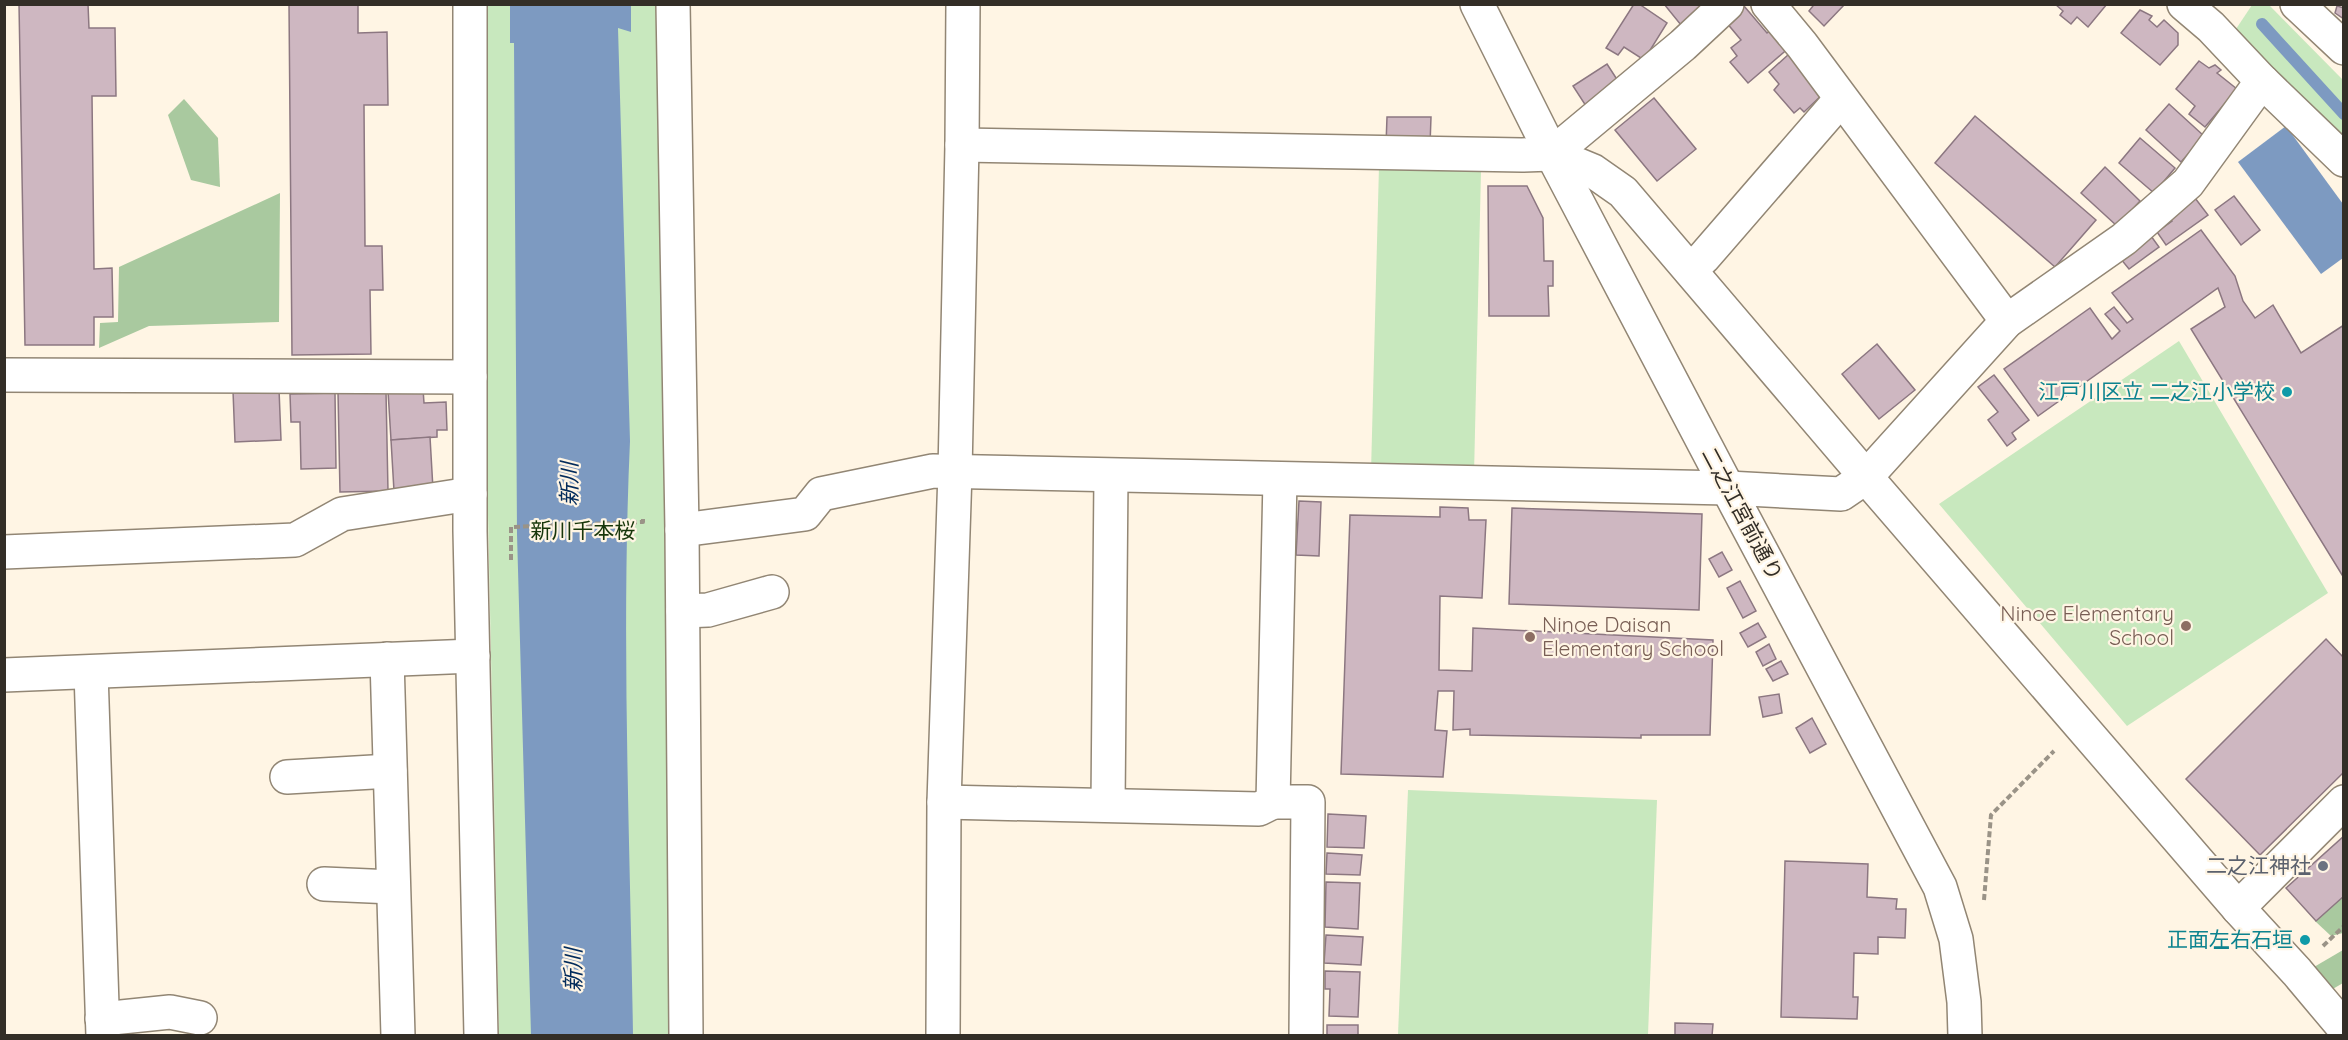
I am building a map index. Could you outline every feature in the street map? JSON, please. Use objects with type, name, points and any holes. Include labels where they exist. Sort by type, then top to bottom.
[{"type":"street","points":[[470,4],[470,494],[481,1035]]},
{"type":"street","points":[[673,4],[682,530],[686,1035]]},
{"type":"street","points":[[943,1035],[944,802],[955,472],[963,4]]},
{"type":"street","points":[[1552,154],[1683,45],[1727,4]]},
{"type":"street","points":[[1768,4],[1802,45],[2007,321]]},
{"type":"street","points":[[2184,4],[2211,27],[2262,81],[2343,160]]},
{"type":"street","points":[[2296,4],[2343,48]]},
{"type":"street","name":"二之江宮前通り","points":[[1475,10],[1940,887],[1956,939],[1965,1035]]},
{"type":"street","points":[[682,530],[805,514],[821,494],[933,471],[1728,488],[1840,494],[1866,477],[2007,321],[2124,238],[2188,183],[2262,81]]},
{"type":"street","points":[[1690,270],[1704,257],[1841,99]]},
{"type":"street","points":[[962,145],[1552,154],[1593,171],[1623,192],[2238,908],[2333,994],[2343,1028]]},
{"type":"street","points":[[4,375],[470,377]]},
{"type":"street","points":[[1108,806],[1110,476]]},
{"type":"street","points":[[1273,802],[1280,479]]},
{"type":"street","points":[[4,552],[295,540],[342,514],[470,494]]},
{"type":"street","points":[[683,611],[708,610],[772,592]]},
{"type":"street","points":[[4,675],[473,656]]},
{"type":"street","points":[[387,659],[398,1035]]},
{"type":"street","points":[[91,672],[102,1027],[170,1012],[200,1018]]},
{"type":"street","points":[[286,777],[390,771]]},
{"type":"street","points":[[944,802],[1259,809],[1273,802],[1308,802],[1306,1035]]},
{"type":"street","points":[[2238,908],[2343,802]]},
{"type":"street","points":[[324,884],[393,887]]},
{"type":"path","points":[[511,560],[511,527],[643,522]]},
{"type":"path","points":[[1956,939],[1983,923],[1991,815],[2057,748]]},
{"type":"green space","name":"新川千本桜","points":[[482,5],[663,5],[681,1035],[499,1035],[488,514]]},
{"type":"green space","points":[[2252,5],[2269,5],[2343,80],[2343,145],[2234,32]]},
{"type":"green space","points":[[184,99],[218,138],[220,187],[191,180],[168,115]]},
{"type":"green space","points":[[1379,166],[1481,171],[1474,475],[1371,472]]},
{"type":"green space","points":[[280,193],[279,322],[149,326],[99,348],[100,323],[118,322],[119,267]]},
{"type":"green space","points":[[2179,341],[2328,593],[2127,726],[1939,504]]},
{"type":"green space","points":[[1408,790],[1657,800],[1648,1035],[1398,1035]]},
{"type":"green space","points":[[2343,885],[2343,933],[2331,936],[2315,921],[2319,912]]},
{"type":"green space","points":[[2343,950],[2343,983],[2331,990],[2314,967]]},
{"type":"water","name":"新川","points":[[510,5],[631,5],[631,32],[618,28],[630,441],[626,664],[633,1035],[531,1035],[517,534],[514,43],[510,43]]},
{"type":"water","points":[[2286,126],[2343,204],[2343,258],[2321,274],[2238,162]]},
{"type":"building","points":[[19,4],[88,4],[89,28],[115,28],[116,96],[92,96],[94,269],[112,268],[113,317],[94,317],[94,345],[25,345]]},
{"type":"building","points":[[289,4],[358,4],[358,33],[387,32],[388,105],[364,105],[365,246],[382,246],[383,290],[370,290],[371,354],[292,355]]},
{"type":"building","points":[[1634,4],[1639,4],[1667,23],[1644,60],[1624,47],[1618,55],[1606,48]]},
{"type":"building","points":[[1664,4],[1705,4],[1681,25]]},
{"type":"building","points":[[1812,4],[1845,4],[1824,26],[1809,11]]},
{"type":"building","points":[[2055,4],[2107,4],[2088,27],[2077,17],[2071,24],[2060,15],[2063,11]]},
{"type":"building","points":[[1744,6],[1767,33],[1773,28],[1790,47],[1748,83],[1730,62],[1737,56],[1731,48],[1741,40],[1726,22]]},
{"type":"building","points":[[2337,6],[2344,8],[2344,19],[2335,13]]},
{"type":"building","points":[[2140,10],[2152,16],[2149,20],[2157,27],[2164,20],[2178,33],[2178,45],[2160,65],[2121,33]]},
{"type":"building","points":[[1789,54],[1824,93],[1804,112],[1800,108],[1794,113],[1774,90],[1779,84],[1769,72]]},
{"type":"building","points":[[2199,61],[2209,68],[2215,65],[2221,70],[2217,73],[2237,89],[2205,127],[2189,114],[2195,106],[2176,89]]},
{"type":"building","points":[[1607,64],[1620,84],[1586,106],[1573,86]]},
{"type":"building","points":[[1654,98],[1696,149],[1657,181],[1615,130]]},
{"type":"building","points":[[2169,104],[2204,136],[2181,162],[2146,130]]},
{"type":"building","points":[[1975,116],[2096,220],[2055,267],[1935,163]]},
{"type":"building","points":[[1387,117],[1431,117],[1430,145],[1386,145]]},
{"type":"building","points":[[2140,138],[2175,168],[2154,193],[2119,163]]},
{"type":"building","points":[[2105,167],[2140,201],[2117,226],[2081,193]]},
{"type":"building","points":[[1488,186],[1527,186],[1543,218],[1544,261],[1553,261],[1553,286],[1548,286],[1549,316],[1489,316]]},
{"type":"building","points":[[2234,196],[2260,230],[2241,245],[2215,210]]},
{"type":"building","points":[[2195,198],[2208,215],[2166,245],[2157,232],[2172,221],[2169,217]]},
{"type":"building","name":"江戸川区立 二之江小学校","points":[[2201,230],[2235,276],[2243,301],[2255,318],[2273,305],[2301,353],[2344,325],[2344,578],[2191,329],[2225,307],[2218,288],[2038,416],[2004,369],[2090,308],[2112,339],[2120,331],[2105,314],[2114,307],[2127,323],[2133,319],[2112,293]]},
{"type":"building","points":[[2151,236],[2159,247],[2129,269],[2120,258]]},
{"type":"building","points":[[1877,344],[1915,390],[1879,419],[1842,374]]},
{"type":"building","points":[[1994,375],[2029,420],[2012,433],[2016,439],[2007,446],[1988,420],[1998,412],[1978,387]]},
{"type":"building","points":[[279,389],[281,440],[235,442],[233,391]]},
{"type":"building","points":[[423,389],[424,403],[446,402],[447,430],[437,430],[437,437],[391,440],[388,391]]},
{"type":"building","points":[[338,392],[386,392],[388,491],[340,492]]},
{"type":"building","points":[[335,393],[336,468],[301,469],[300,422],[291,422],[290,394]]},
{"type":"building","points":[[430,437],[433,489],[394,491],[391,440]]},
{"type":"building","points":[[1299,501],[1321,502],[1319,556],[1296,555]]},
{"type":"building","points":[[1440,507],[1468,508],[1469,520],[1486,520],[1482,598],[1440,596],[1439,670],[1472,671],[1473,628],[1713,640],[1710,735],[1641,735],[1641,738],[1470,735],[1470,729],[1453,730],[1454,691],[1438,691],[1435,730],[1447,731],[1443,777],[1341,774],[1350,515],[1440,517]]},
{"type":"building","points":[[1512,508],[1702,514],[1699,610],[1509,604]]},
{"type":"building","points":[[1722,552],[1732,570],[1719,577],[1709,559]]},
{"type":"building","points":[[1740,581],[1756,611],[1743,618],[1727,588]]},
{"type":"building","points":[[1758,623],[1766,637],[1748,647],[1740,633]]},
{"type":"building","points":[[2326,639],[2344,658],[2344,772],[2260,855],[2186,779]]},
{"type":"building","points":[[1769,644],[1776,659],[1763,666],[1756,652]]},
{"type":"building","points":[[1781,661],[1788,674],[1773,681],[1766,669]]},
{"type":"building","points":[[1779,694],[1782,713],[1763,717],[1759,697]]},
{"type":"building","points":[[1812,718],[1826,744],[1810,753],[1796,728]]},
{"type":"building","points":[[1328,814],[1366,816],[1364,848],[1327,847]]},
{"type":"building","points":[[2344,836],[2344,896],[2316,921],[2286,888]]},
{"type":"building","points":[[1327,853],[1362,855],[1360,875],[1326,874]]},
{"type":"building","points":[[1785,861],[1868,864],[1867,897],[1897,899],[1896,909],[1906,909],[1905,938],[1878,937],[1878,954],[1854,953],[1853,997],[1858,997],[1857,1019],[1781,1017]]},
{"type":"building","points":[[1326,882],[1360,883],[1358,929],[1325,927]]},
{"type":"building","points":[[1326,935],[1363,937],[1361,965],[1324,963]]},
{"type":"building","points":[[1325,971],[1360,972],[1358,1017],[1329,1016],[1330,989],[1325,989]]},
{"type":"building","points":[[1675,1023],[1713,1024],[1712,1036],[1675,1036]]},
{"type":"building","points":[[1327,1025],[1358,1025],[1358,1036],[1327,1036]]},
{"type":"waterway","points":[[2262,24],[2344,114]]},
{"type":"place","name":"江戸川区立 二之江小学校","points":[[2287,392]]},
{"type":"place","name":"Ninoe Elementary School","points":[[2186,626]]},
{"type":"place","name":"Ninoe Daisan Elementary School","points":[[1530,637]]},
{"type":"place","name":"二之江神社","points":[[2323,866]]},
{"type":"place","name":"正面左右石垣","points":[[2305,940]]}]
